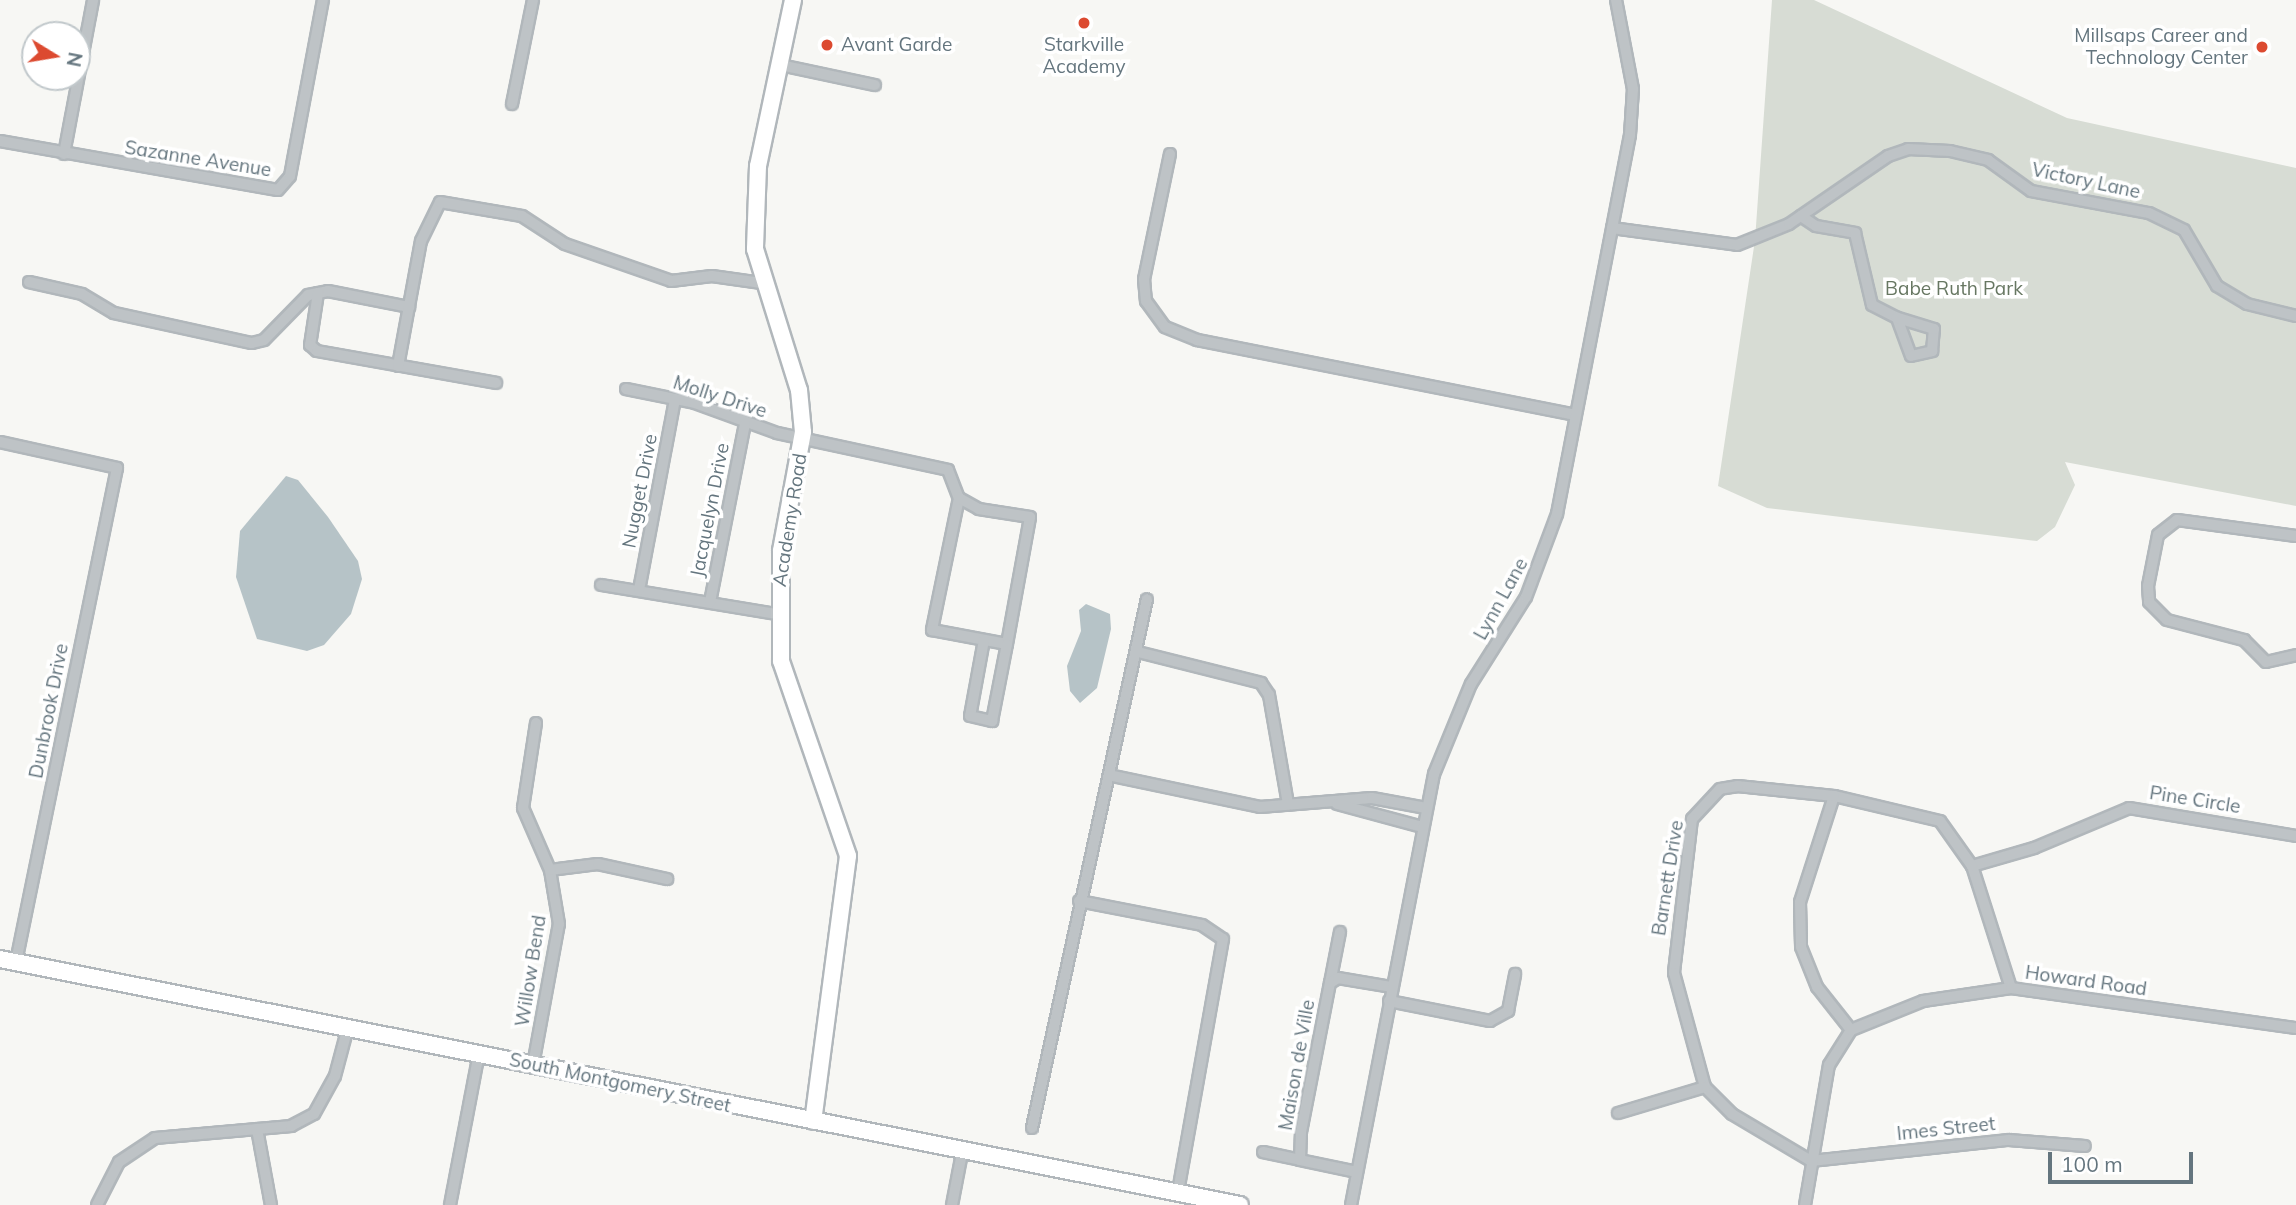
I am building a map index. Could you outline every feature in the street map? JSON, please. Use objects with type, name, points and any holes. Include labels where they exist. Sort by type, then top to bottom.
[{"type":"street","points":[[64,154],[93,2],[79,0]]},
{"type":"street","name":"Sazanne Avenue","points":[[0,141],[278,190],[290,176],[324,0]]},
{"type":"street","points":[[512,104],[533,0]]},
{"type":"street","name":"Academy Road","points":[[793,0],[758,166],[761,283],[799,390],[802,439],[777,614],[791,694],[848,856],[813,1121]]},
{"type":"street","name":"Lynn Lane","points":[[1351,1205],[1426,808],[1451,723],[1544,555],[1576,415],[1612,228],[1633,89],[1616,0]]},
{"type":"street","points":[[780,65],[874,85]]},
{"type":"street","name":"Victory Lane","points":[[1612,228],[1737,245],[1801,216],[1888,156],[1908,149],[1950,151],[1988,160],[2031,191],[2149,213],[2183,230],[2217,286],[2247,304],[2296,316]]},
{"type":"street","points":[[1170,154],[1144,279],[1146,301],[1166,327],[1197,340],[1576,415]]},
{"type":"street","points":[[398,366],[430,215],[440,202],[455,200],[522,216],[565,244],[671,281],[693,276],[761,283]]},
{"type":"street","points":[[1801,216],[1816,226],[1855,233],[1872,305],[1897,318]]},
{"type":"street","points":[[29,282],[82,294],[114,313],[252,343],[264,340],[308,295],[317,293],[410,307]]},
{"type":"street","points":[[317,293],[310,345],[317,351],[496,383]]},
{"type":"street","name":"Molly Drive","points":[[626,389],[675,399],[744,424],[802,439],[932,462],[954,478],[959,498]]},
{"type":"street","name":"Nugget Drive","points":[[639,590],[675,399]]},
{"type":"street","name":"Jacquelyn Drive","points":[[710,602],[744,424]]},
{"type":"street","name":"Dunbrook Drive","points":[[0,442],[117,468],[8,960]]},
{"type":"street","points":[[984,640],[970,716],[992,721],[1007,644],[1030,517],[979,509],[959,498],[932,630],[1007,644]]},
{"type":"street","points":[[2296,536],[2177,520],[2158,535],[2148,586],[2149,602],[2167,620],[2244,640],[2266,662],[2296,655]]},
{"type":"street","points":[[601,585],[777,614]]},
{"type":"street","points":[[1031,1128],[1079,901],[1113,776],[1147,599]]},
{"type":"street","points":[[1138,652],[1261,683],[1269,695],[1288,804]]},
{"type":"street","name":"Willow Bend","points":[[533,1065],[559,924],[550,870],[523,808],[536,723]]},
{"type":"street","points":[[1113,776],[1260,807],[1372,798],[1426,808]]},
{"type":"street","name":"Barnett Drive","points":[[1705,1087],[1674,973],[1692,819],[1720,789],[1834,796],[1940,821],[1972,866],[2011,988]]},
{"type":"street","points":[[1805,1205],[1819,1094],[1851,1030],[1817,987],[1801,947],[1800,902],[1834,796]]},
{"type":"street","points":[[1335,803],[1422,827]]},
{"type":"street","name":"Pine Circle","points":[[1972,866],[2129,808],[2296,836]]},
{"type":"street","points":[[550,870],[598,863],[667,879]]},
{"type":"street","points":[[1079,901],[1202,925],[1223,939],[1178,1192]]},
{"type":"street","points":[[1330,984],[1340,932]]},
{"type":"street","name":"South Montgomery Street","points":[[8,960],[1240,1205]]},
{"type":"street","points":[[1389,1001],[1490,1021],[1508,1011],[1515,974]]},
{"type":"street","name":"Maison de Ville","points":[[1357,1172],[1300,1160],[1330,984],[1338,978],[1392,987]]},
{"type":"street","name":"Howard Road","points":[[1851,1030],[1923,1001],[2011,988],[2296,1028]]},
{"type":"street","points":[[97,1205],[119,1162],[155,1138],[291,1126],[314,1114],[335,1076],[348,1027]]},
{"type":"street","points":[[450,1205],[479,1053]]},
{"type":"street","points":[[1618,1113],[1705,1087],[1774,1144],[1811,1161]]},
{"type":"street","points":[[257,1129],[271,1205]]},
{"type":"street","name":"Imes Street","points":[[1811,1161],[2009,1140],[2085,1146]]},
{"type":"street","points":[[952,1205],[963,1148]]},
{"type":"street","points":[[1263,1152],[1300,1160]]},
{"type":"green space","name":"Babe Ruth Park","points":[[1772,0],[1814,0],[2067,118],[2296,168],[2296,506],[2065,462],[2075,485],[2055,527],[2037,541],[1767,508],[1718,486],[1755,240]]},
{"type":"shaded area","points":[[286,476],[298,480],[328,517],[358,561],[362,579],[351,614],[324,645],[307,651],[257,639],[236,577],[240,531]]},
{"type":"shaded area","points":[[1086,604],[1110,614],[1111,629],[1097,688],[1080,703],[1070,691],[1067,666],[1081,631],[1079,610]]},
{"type":"place","name":"Starkville Academy","points":[[1084,23]]},
{"type":"place","name":"Avant Garde","points":[[827,45]]},
{"type":"place","name":"Millsaps Career and Technology Center","points":[[2262,47]]}]
